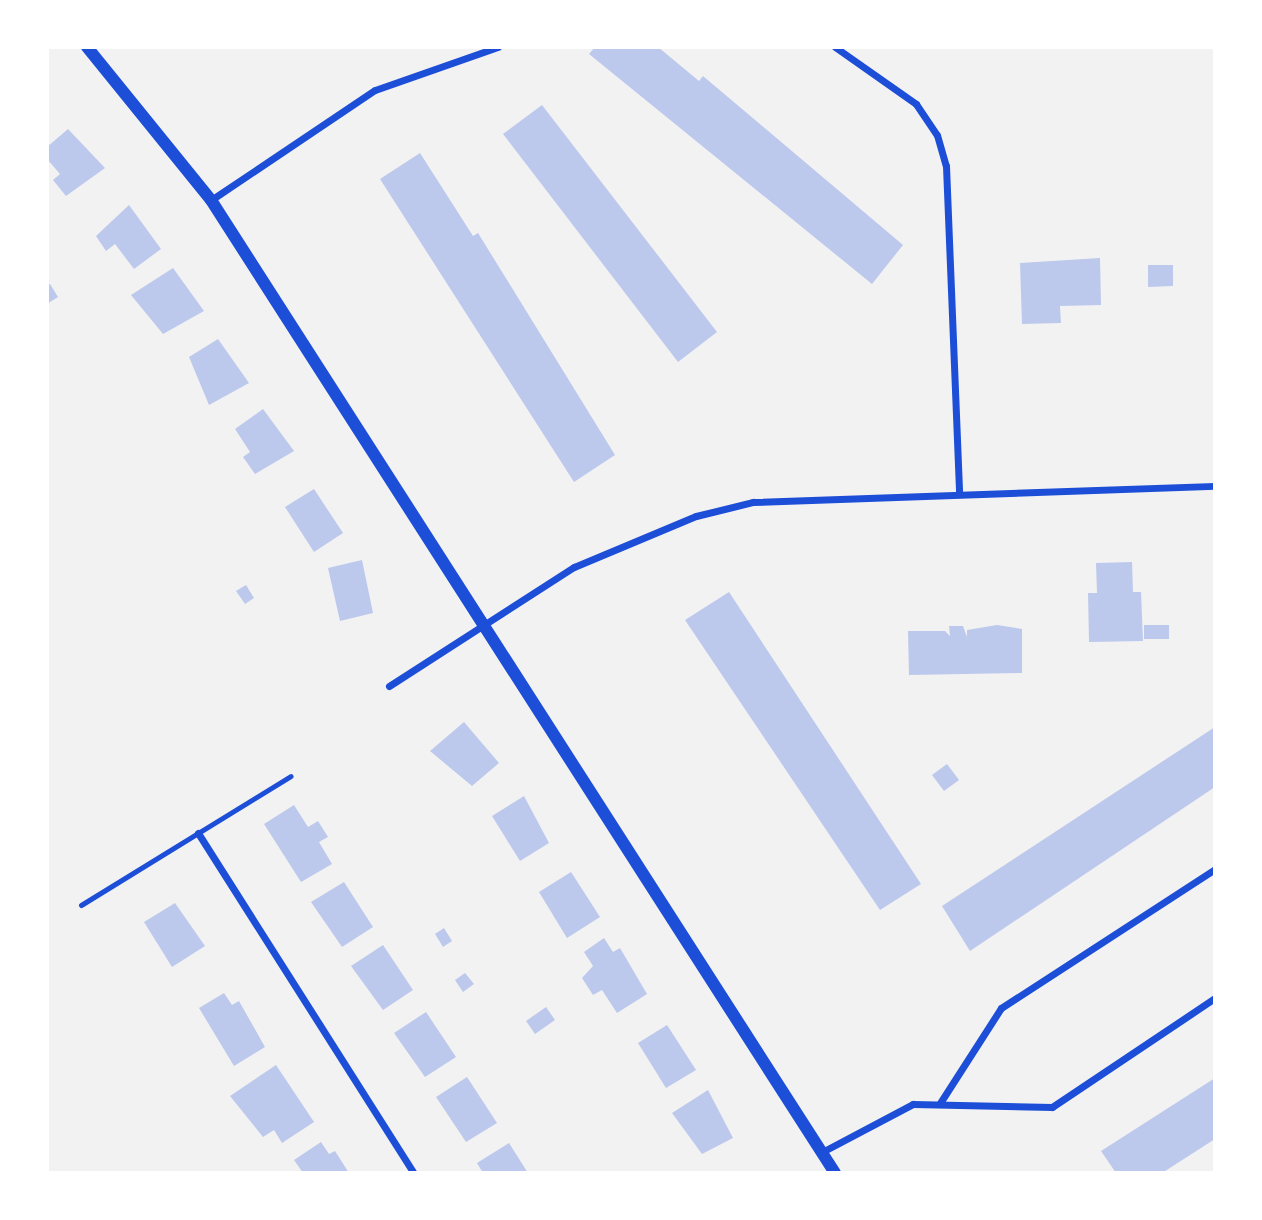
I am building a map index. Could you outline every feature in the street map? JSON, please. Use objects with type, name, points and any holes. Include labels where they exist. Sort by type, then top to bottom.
[{"type":"street","points":[[87,47],[211,200],[835,1173]]},
{"type":"street","points":[[211,200],[375,90],[498,47]]},
{"type":"street","points":[[835,47],[916,104],[937,135],[946,166],[959,491]]},
{"type":"street","points":[[389,686],[575,567],[696,516],[765,500],[959,491],[1215,486]]},
{"type":"street","points":[[198,833],[414,1173]]},
{"type":"street","points":[[940,1103],[1001,1008],[1215,869]]},
{"type":"street","points":[[822,1152],[887,1114],[940,1103],[1052,1107],[1215,998]]},
{"type":"lane","points":[[81,905],[290,776]]},
{"type":"building","points":[[595,47],[658,47],[699,81],[703,76],[903,245],[872,284],[589,54]]},
{"type":"building","points":[[542,105],[717,332],[678,362],[503,134]]},
{"type":"building","points":[[68,129],[105,168],[66,196],[53,180],[60,174],[47,159],[47,147]]},
{"type":"building","points":[[420,153],[473,236],[478,233],[615,455],[574,482],[380,179]]},
{"type":"building","points":[[129,205],[161,249],[134,269],[115,244],[106,251],[96,236]]},
{"type":"building","points":[[1100,258],[1101,305],[1060,306],[1061,323],[1022,324],[1020,263]]},
{"type":"building","points":[[1148,265],[1173,265],[1173,286],[1148,287]]},
{"type":"building","points":[[173,268],[204,311],[163,334],[131,295]]},
{"type":"building","points":[[50,284],[58,297],[47,304],[47,285]]},
{"type":"building","points":[[218,339],[249,383],[209,405],[189,357]]},
{"type":"building","points":[[263,409],[294,451],[255,474],[243,457],[250,452],[235,429]]},
{"type":"building","points":[[314,489],[343,533],[314,552],[285,507]]},
{"type":"building","points":[[362,560],[373,613],[340,621],[328,568]]},
{"type":"building","points":[[1132,562],[1133,592],[1141,592],[1143,641],[1089,642],[1088,593],[1097,593],[1096,563]]},
{"type":"building","points":[[246,585],[254,598],[245,604],[236,591]]},
{"type":"building","points":[[729,592],[921,884],[880,910],[685,620]]},
{"type":"building","points":[[997,625],[1022,629],[1022,673],[909,675],[908,631],[945,631],[950,636],[949,626],[963,626],[967,637],[967,630]]},
{"type":"building","points":[[1144,625],[1169,625],[1169,639],[1144,639]]},
{"type":"building","points":[[464,722],[499,763],[472,786],[430,751]]},
{"type":"building","points":[[1215,727],[1215,787],[970,951],[942,906]]},
{"type":"building","points":[[947,764],[959,780],[944,791],[932,775]]},
{"type":"building","points":[[524,796],[549,843],[520,861],[492,816]]},
{"type":"building","points":[[294,805],[308,827],[318,821],[328,837],[319,842],[332,864],[301,882],[264,824]]},
{"type":"building","points":[[571,872],[600,917],[567,938],[539,892]]},
{"type":"building","points":[[344,882],[373,927],[342,947],[311,902]]},
{"type":"building","points":[[175,903],[205,946],[172,967],[144,922]]},
{"type":"building","points":[[444,928],[452,941],[443,947],[435,934]]},
{"type":"building","points":[[604,938],[613,952],[620,948],[647,994],[617,1013],[602,990],[593,995],[582,978],[593,966],[584,952]]},
{"type":"building","points":[[383,945],[413,990],[383,1010],[351,966]]},
{"type":"building","points":[[465,973],[474,984],[463,992],[455,980]]},
{"type":"building","points":[[224,993],[232,1005],[239,1001],[265,1047],[234,1066],[199,1008]]},
{"type":"building","points":[[546,1007],[555,1020],[535,1034],[526,1021]]},
{"type":"building","points":[[426,1012],[456,1057],[425,1077],[394,1033]]},
{"type":"building","points":[[667,1025],[696,1070],[666,1088],[638,1043]]},
{"type":"building","points":[[276,1065],[314,1122],[282,1143],[274,1130],[263,1137],[230,1096]]},
{"type":"building","points":[[467,1077],[497,1123],[466,1142],[436,1097]]},
{"type":"building","points":[[1215,1078],[1215,1139],[1162,1173],[1116,1173],[1101,1151]]},
{"type":"building","points":[[708,1090],[733,1138],[702,1154],[672,1113]]},
{"type":"building","points":[[321,1142],[329,1154],[335,1151],[349,1173],[303,1173],[294,1160]]},
{"type":"building","points":[[509,1143],[528,1173],[483,1173],[477,1163]]}]
